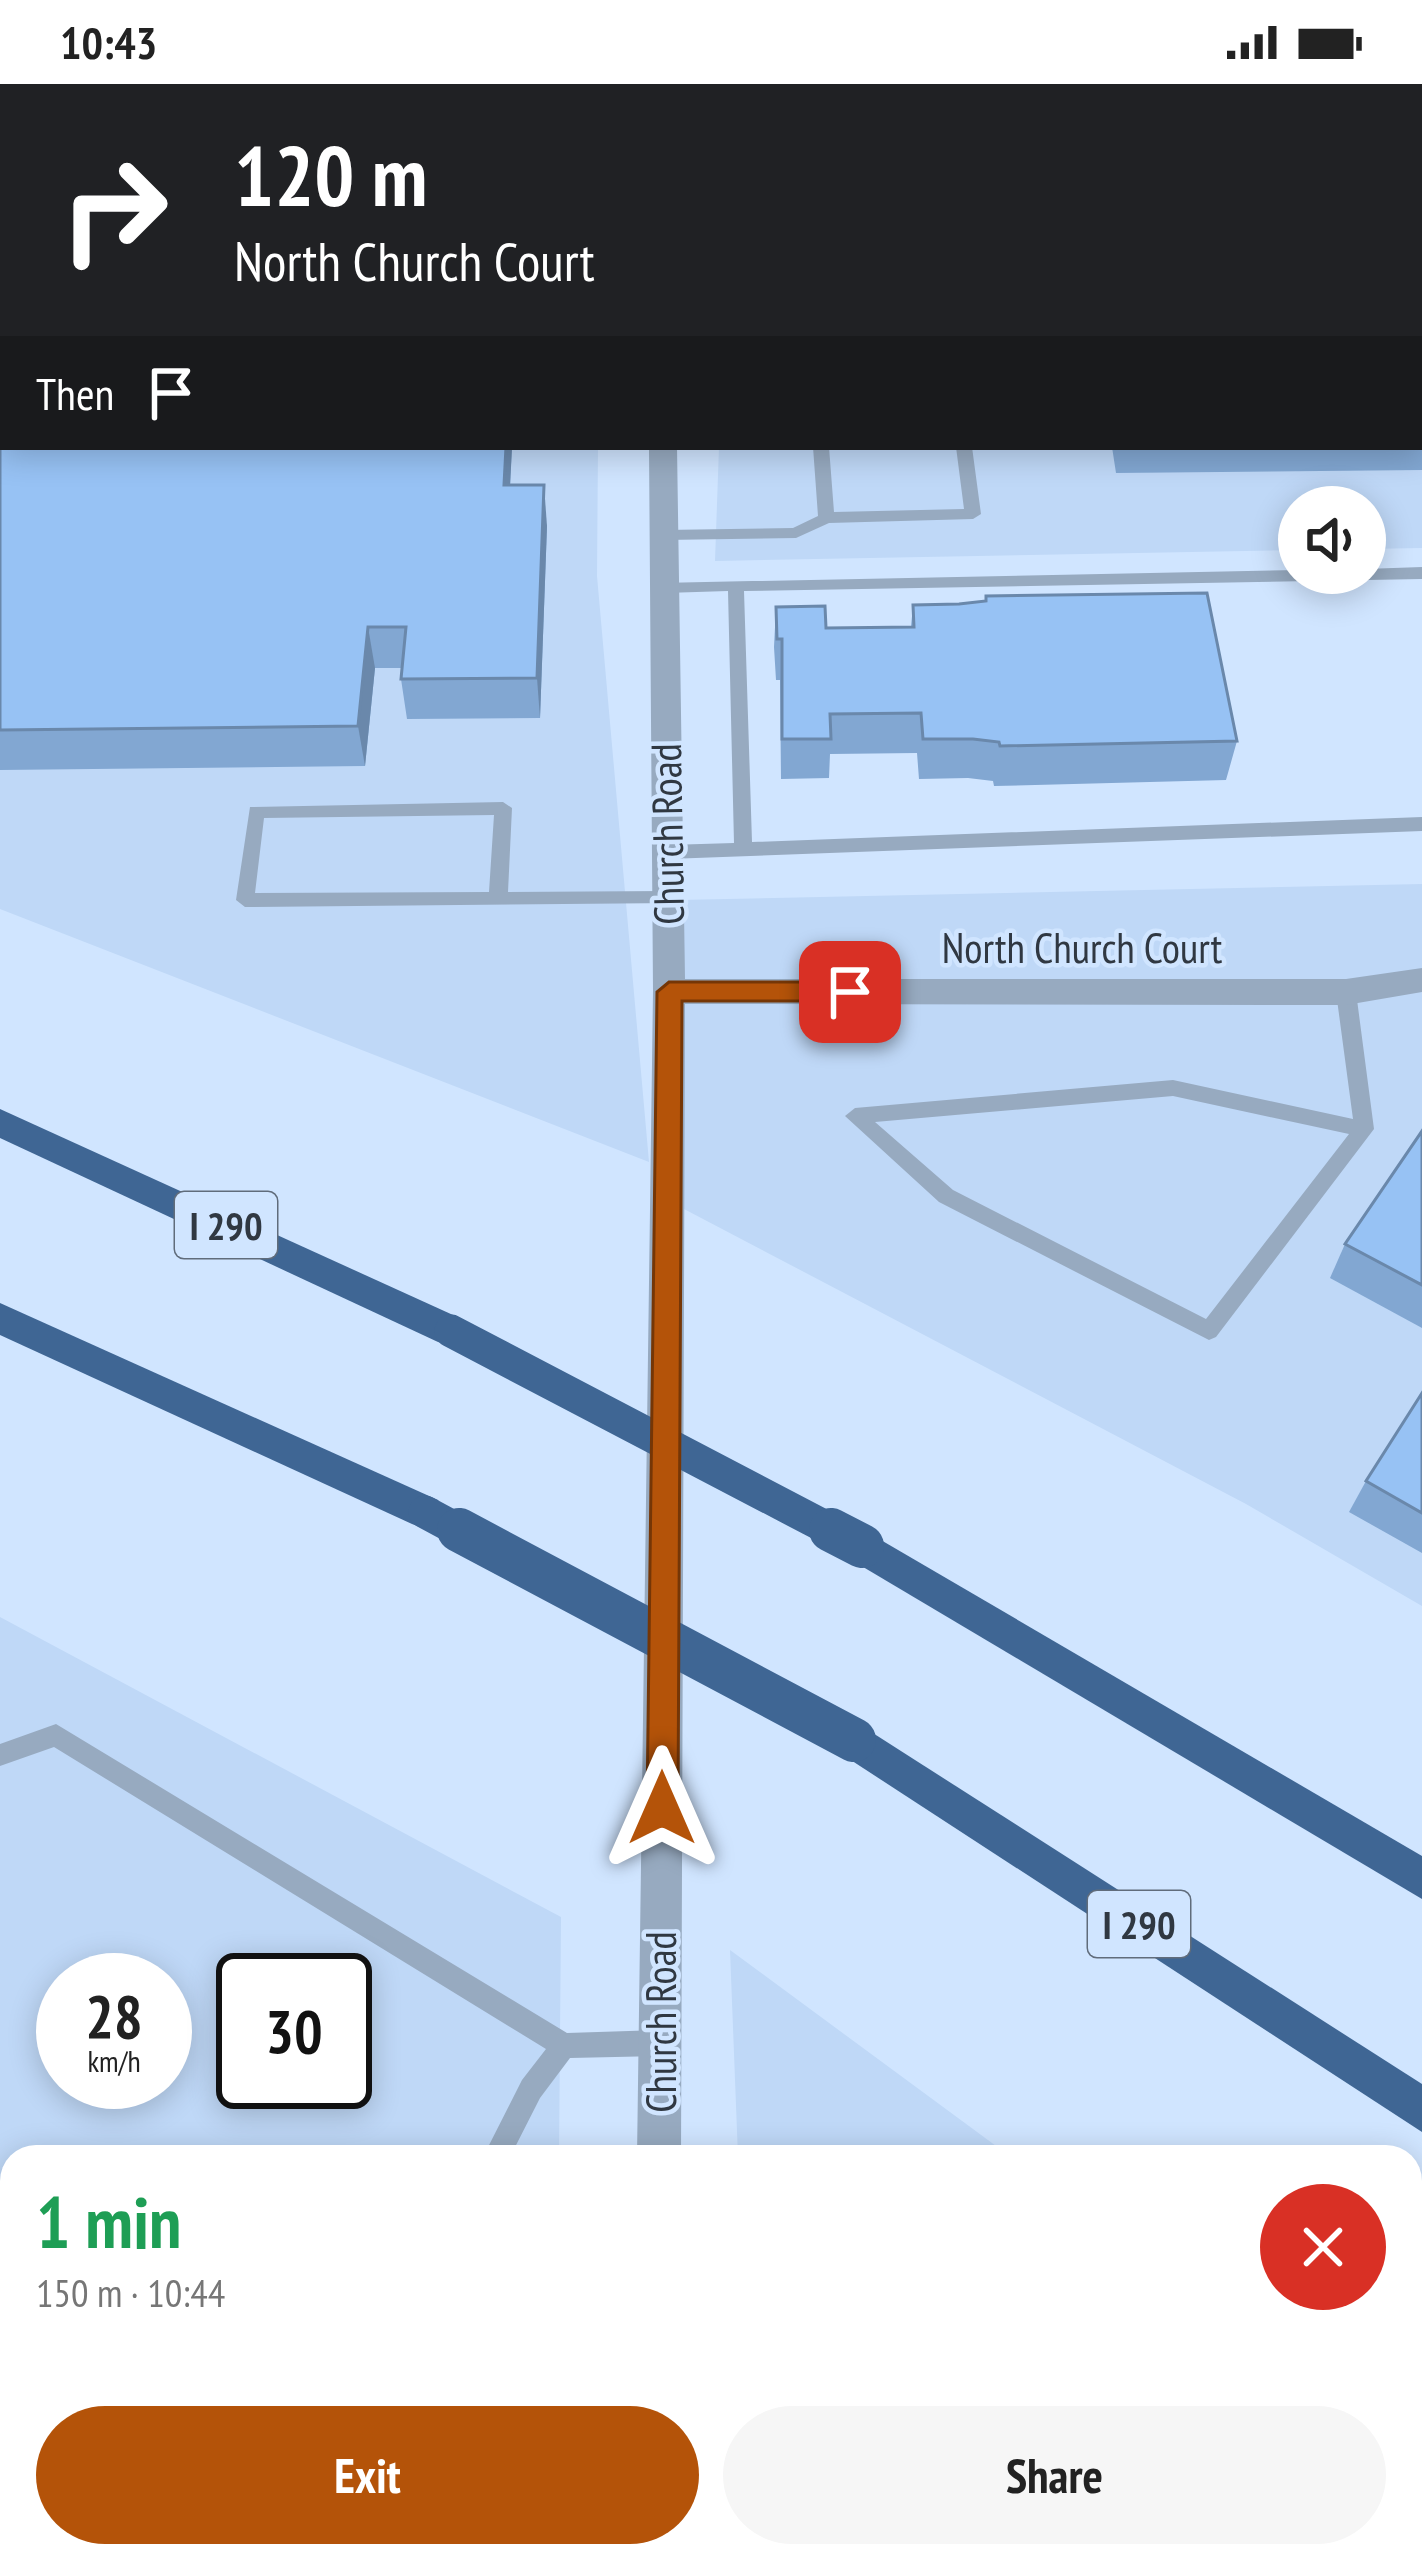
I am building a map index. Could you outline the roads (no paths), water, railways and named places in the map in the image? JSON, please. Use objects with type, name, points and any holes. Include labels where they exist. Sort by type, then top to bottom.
[{"type":"highway","name":"I 290","points":[[0,1123],[451,1330],[862,1546],[1422,1879]]},
{"type":"highway","name":"I 290","points":[[0,1318],[424,1512],[854,1740],[1422,2110]]},
{"type":"street","name":"Church Road","points":[[659,2145],[669,992],[663,450]]},
{"type":"street","name":"North Church Court","points":[[669,992],[1346,992],[1422,980]]},
{"type":"lane","points":[[821,450],[826,518]]},
{"type":"lane","points":[[664,535],[796,533],[826,518],[973,514],[964,450]]},
{"type":"lane","points":[[665,587],[1422,573]]},
{"type":"lane","points":[[736,586],[743,849]]},
{"type":"lane","points":[[498,899],[503,808],[256,812],[245,900],[498,899],[668,898]]},
{"type":"lane","points":[[668,851],[1422,824]]},
{"type":"lane","points":[[1346,992],[1364,1129],[1209,1331],[946,1196],[856,1116],[1173,1088],[1364,1129]]},
{"type":"lane","points":[[0,1754],[56,1736],[564,2046],[660,2043]]},
{"type":"lane","points":[[502,2145],[531,2089],[564,2046]]}]
